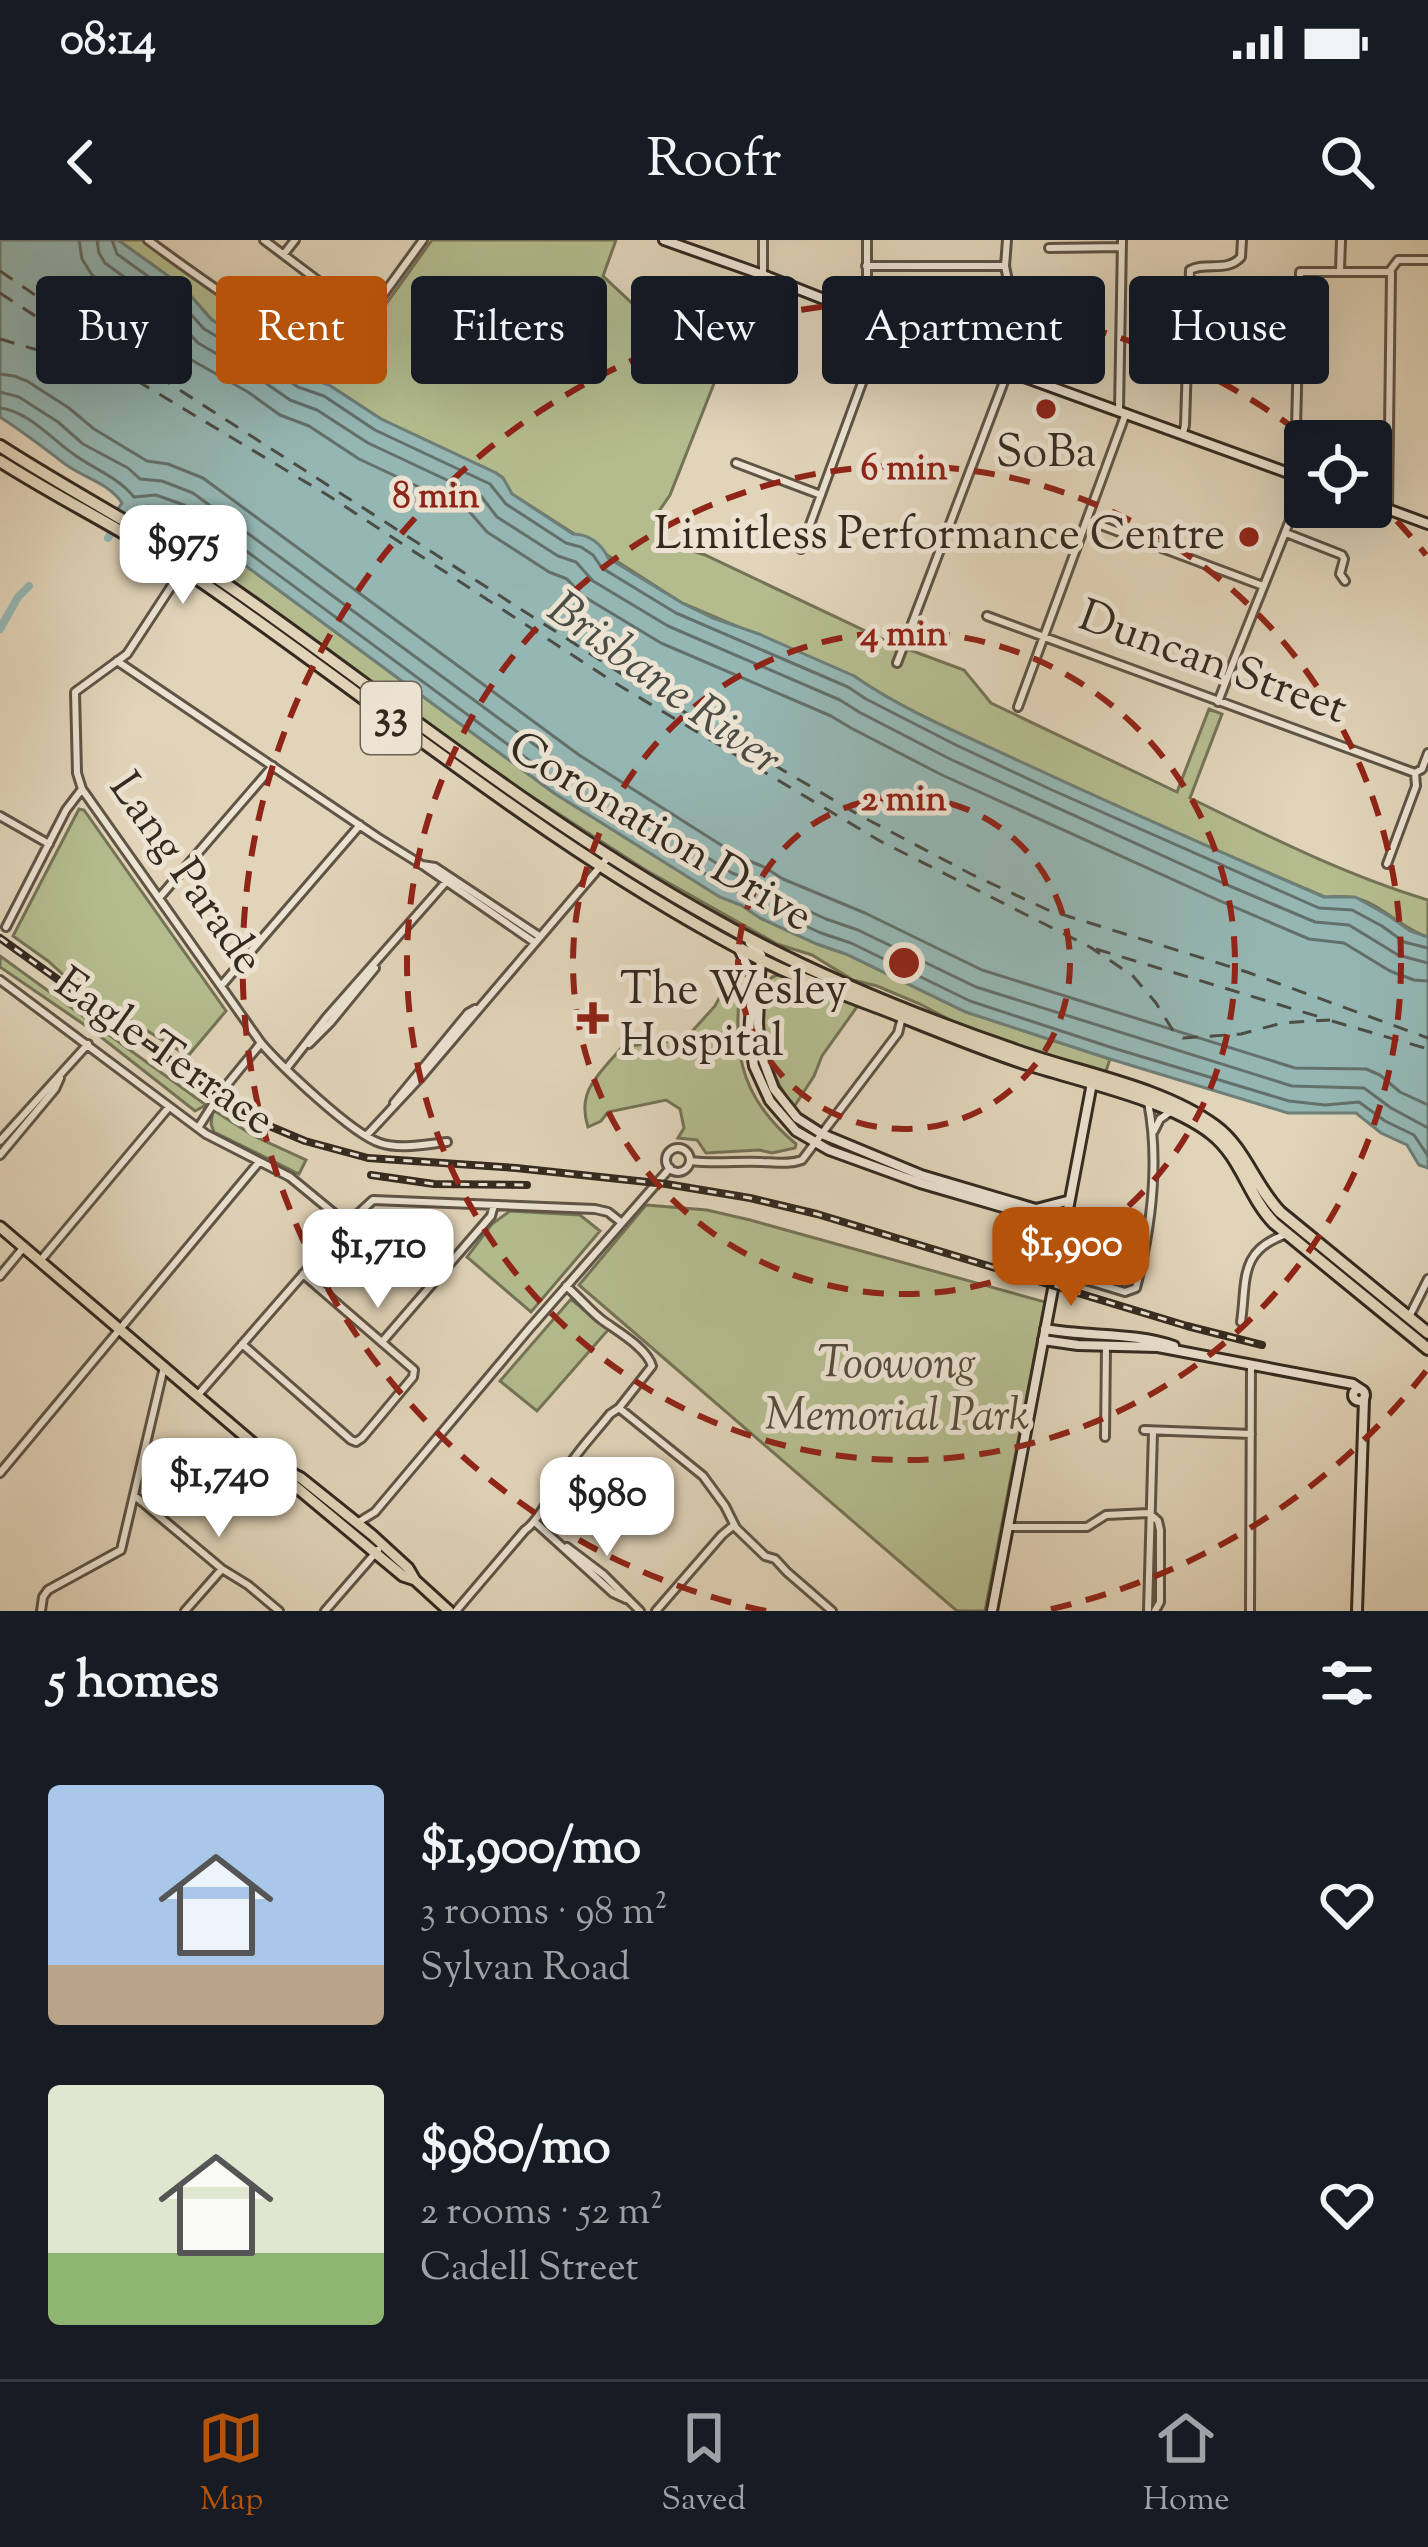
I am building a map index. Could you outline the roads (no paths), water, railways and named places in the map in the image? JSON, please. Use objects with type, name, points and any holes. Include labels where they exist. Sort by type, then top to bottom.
[{"type":"highway","name":"Coronation Drive","points":[[0,446],[100,514]]},
{"type":"highway","name":"Coronation Drive","points":[[0,461],[186,564],[739,948],[998,1054],[1182,1107],[1221,1130],[1280,1212],[1405,1323]]},
{"type":"highway","name":"Coronation Drive","points":[[606,860],[734,931],[836,980],[1198,1125],[1237,1161],[1274,1223],[1405,1323]]},
{"type":"highway","name":"33","points":[[1405,1323],[1428,1333]]},
{"type":"highway","name":"33","points":[[1405,1323],[1428,1349]]},
{"type":"main road","points":[[664,240],[697,245],[822,299]]},
{"type":"main road","points":[[1043,384],[1284,471]]},
{"type":"main road","points":[[1392,510],[1428,524]]},
{"type":"main road","points":[[734,931],[759,951],[758,1036],[770,1080],[791,1112],[822,1134],[921,1175],[1065,1221]]},
{"type":"main road","points":[[739,948],[753,978],[749,1035],[759,1082],[785,1121],[815,1144],[920,1183],[1046,1220],[1065,1221]]},
{"type":"main road","points":[[760,986],[770,975],[784,970]]},
{"type":"main road","points":[[992,1611],[1092,1080]]},
{"type":"main road","points":[[1035,1210],[1069,1201]]},
{"type":"main road","points":[[1046,1220],[1058,1259]]},
{"type":"main road","points":[[0,1227],[164,1367],[174,1386],[197,1396],[283,1469],[295,1486],[452,1611]]},
{"type":"main road","points":[[1044,1335],[1105,1341],[1146,1338],[1196,1354],[1355,1384],[1362,1419],[1358,1611]]},
{"type":"main road","points":[[283,1469],[302,1478],[372,1535],[379,1549]]},
{"type":"street","points":[[148,240],[216,291]]},
{"type":"street","points":[[264,240],[313,276]]},
{"type":"street","points":[[284,254],[295,240]]},
{"type":"street","points":[[387,289],[423,240]]},
{"type":"street","points":[[763,240],[763,275]]},
{"type":"street","points":[[866,240],[866,276]]},
{"type":"street","points":[[1007,240],[1007,276]]},
{"type":"street","points":[[1183,434],[1189,273],[1192,267],[1240,261],[1241,240]]},
{"type":"street","points":[[1340,270],[1341,240]]},
{"type":"street","points":[[1018,707],[1122,412],[1122,244],[1048,248]]},
{"type":"street","points":[[1389,272],[1396,260],[1428,260]]},
{"type":"street","points":[[866,266],[1005,266]]},
{"type":"street","points":[[1296,420],[1300,272],[1389,272]]},
{"type":"street","points":[[1389,272],[1390,420]]},
{"type":"street","points":[[802,549],[861,384]]},
{"type":"street","points":[[897,663],[999,384]]},
{"type":"street","points":[[736,463],[820,495]]},
{"type":"street","points":[[1087,520],[1263,586]]},
{"type":"street","points":[[1218,702],[1288,528]]},
{"type":"street","points":[[1286,533],[1342,556],[1340,575],[1345,581]]},
{"type":"street","name":"Lang Parade","points":[[186,564],[130,650],[74,695],[76,773],[82,789],[261,1043],[366,1136]]},
{"type":"street","name":"Duncan Street","points":[[987,616],[1415,773]]},
{"type":"street","points":[[117,662],[445,883],[537,939]]},
{"type":"street","points":[[1387,864],[1416,786],[1415,773],[1422,769],[1428,753]]},
{"type":"street","points":[[159,898],[273,766]]},
{"type":"street","points":[[6,927],[74,796],[82,789]]},
{"type":"street","points":[[0,816],[49,844]]},
{"type":"street","points":[[221,986],[360,824]]},
{"type":"street","points":[[447,1142],[395,1146],[366,1136],[468,1013],[606,860]]},
{"type":"street","points":[[422,865],[435,867],[537,939]]},
{"type":"street","points":[[286,1069],[340,1013],[445,883]]},
{"type":"street","points":[[0,992],[3,982]]},
{"type":"street","name":"Eagle Terrace","points":[[3,982],[197,1128],[298,1183],[346,1224]]},
{"type":"street","points":[[690,1160],[802,1160],[898,1033],[902,1017]]},
{"type":"street","points":[[197,1128],[261,1043]]},
{"type":"street","points":[[0,1141],[88,1044]]},
{"type":"street","points":[[0,1155],[62,1075]]},
{"type":"street","points":[[1055,1271],[1125,1292],[1136,1288],[1150,1221],[1153,1134],[1148,1102]]},
{"type":"street","points":[[40,1261],[169,1107]]},
{"type":"street","points":[[1153,1134],[1160,1119],[1170,1112]]},
{"type":"street","points":[[672,1149],[686,1150],[687,1167],[670,1168],[666,1159],[672,1149]]},
{"type":"street","points":[[0,1473],[260,1162]]},
{"type":"street","points":[[357,1523],[375,1513],[670,1168]]},
{"type":"street","points":[[197,1396],[346,1224],[373,1201],[602,1210],[622,1223]]},
{"type":"street","points":[[382,1342],[490,1216],[494,1204]]},
{"type":"street","points":[[1269,1241],[1274,1223]]},
{"type":"street","points":[[1241,1322],[1248,1264],[1269,1241],[1287,1234]]},
{"type":"street","points":[[0,1276],[24,1247]]},
{"type":"street","points":[[242,1344],[356,1442],[414,1372],[303,1274]]},
{"type":"street","points":[[1405,1323],[1428,1279]]},
{"type":"street","points":[[452,1611],[536,1522],[571,1462],[652,1366],[644,1352],[566,1286]]},
{"type":"street","points":[[1105,1341],[1105,1436]]},
{"type":"street","points":[[1250,1611],[1251,1366]]},
{"type":"street","points":[[41,1611],[49,1590],[121,1550],[164,1367]]},
{"type":"street","points":[[159,1396],[174,1386]]},
{"type":"street","points":[[619,1408],[703,1476],[734,1525],[832,1611]]},
{"type":"street","points":[[1152,1611],[1160,1604],[1160,1534],[1158,1521],[1150,1513],[1148,1431],[1251,1434]]},
{"type":"street","points":[[135,1496],[279,1611]]},
{"type":"street","points":[[372,1535],[375,1513]]},
{"type":"street","points":[[1009,1528],[1086,1528],[1106,1515],[1150,1513]]},
{"type":"street","points":[[536,1522],[614,1594],[640,1611]]},
{"type":"street","points":[[656,1611],[734,1525]]},
{"type":"street","points":[[325,1611],[379,1549]]},
{"type":"street","points":[[185,1611],[222,1569]]},
{"type":"water","name":"Brisbane River","points":[[0,240],[118,240],[168,276],[36,276],[36,384],[192,384],[192,297],[216,322],[216,384],[329,385],[381,419],[496,473],[512,494],[573,534],[594,541],[608,558],[682,603],[854,676],[935,722],[1133,813],[1324,897],[1355,897],[1428,937],[1428,1168],[1419,1165],[1407,1145],[1381,1133],[1356,1113],[1288,1113],[966,1012],[720,897],[554,793],[177,515],[147,506],[133,519],[117,510],[122,503],[110,490],[0,417]]},
{"type":"waterway","points":[[108,538],[123,514]]},
{"type":"waterway","points":[[0,629],[29,586]]},
{"type":"railway","points":[[0,938],[236,1107],[305,1141],[368,1158],[516,1168],[750,1198],[1262,1345]]},
{"type":"railway","points":[[371,1175],[434,1184],[527,1185]]},
{"type":"place","name":"SoBa","points":[[1046,409]]},
{"type":"place","name":"Limitless Performance Centre","points":[[1249,537]]},
{"type":"place","name":"The Wesley Hospital","points":[[593,1018]]},
{"type":"park label","name":"Toowong Memorial Park","points":[[897,1392]]}]
